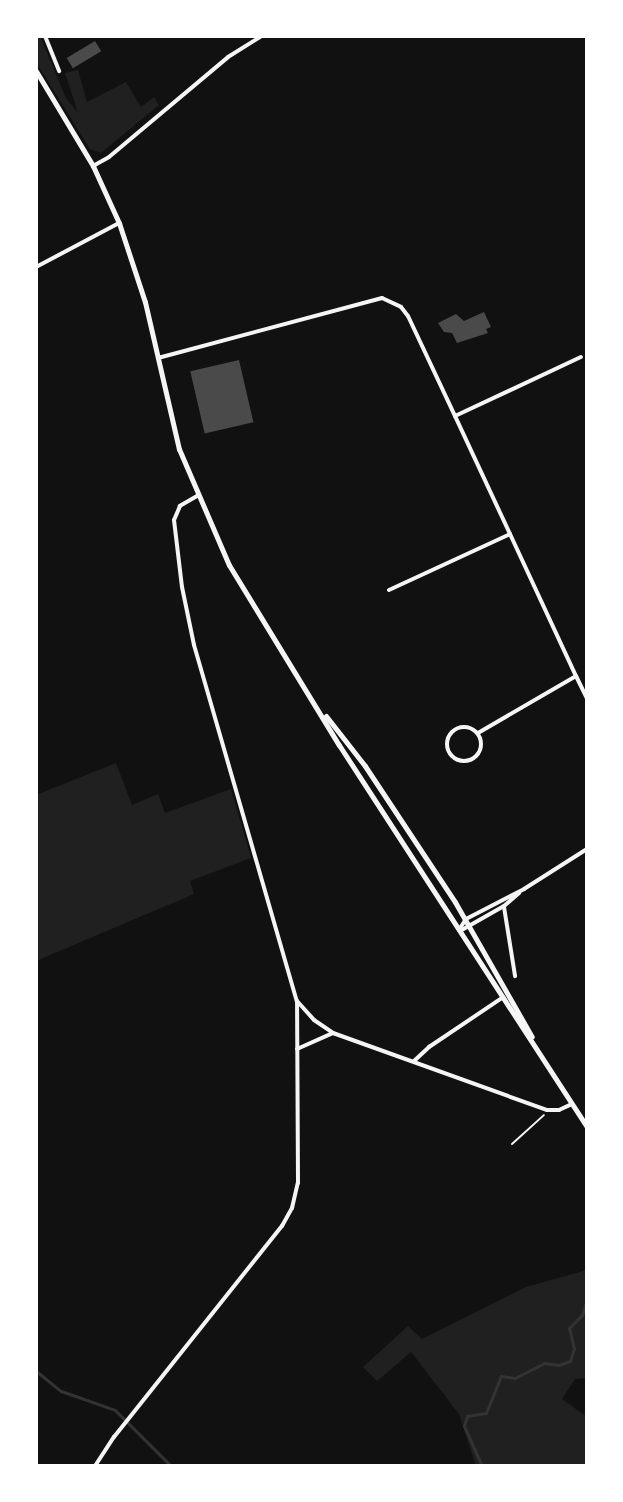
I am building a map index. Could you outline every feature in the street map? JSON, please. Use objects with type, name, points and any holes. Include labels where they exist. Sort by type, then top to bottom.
[{"type":"main road","points":[[36,71],[93,166],[119,223],[133,262],[179,449],[229,565],[459,932],[541,1054]]},
{"type":"main road","points":[[313,699],[365,766],[466,919],[541,1054],[587,1127]]},
{"type":"street","points":[[45,36],[59,71]]},
{"type":"street","points":[[93,166],[109,157],[228,57],[262,36]]},
{"type":"street","points":[[36,267],[119,223]]},
{"type":"street","points":[[158,358],[382,298],[401,307],[408,316],[587,699]]},
{"type":"street","points":[[455,416],[581,357]]},
{"type":"street","points":[[95,1466],[114,1437],[288,1216],[298,1183],[297,1001],[194,645],[182,587],[174,520],[180,506],[197,496]]},
{"type":"street","points":[[389,590],[510,534]]},
{"type":"street","points":[[478,733],[576,676]]},
{"type":"street","points":[[469,727],[478,733],[481,749],[475,758],[464,761],[450,754],[447,742],[457,728],[469,727]]},
{"type":"street","points":[[459,932],[504,906],[524,889],[587,849]]},
{"type":"street","points":[[459,932],[466,919],[524,889]]},
{"type":"street","points":[[500,899],[504,906],[515,976]]},
{"type":"street","points":[[414,1061],[429,1047],[502,998]]},
{"type":"street","points":[[297,1001],[314,1020],[333,1033],[547,1110],[559,1110],[572,1104]]},
{"type":"street","points":[[297,1049],[333,1033]]},
{"type":"path","points":[[512,1144],[541,1121],[547,1110]]},
{"type":"shaded area","points":[[36,36],[40,36],[66,98],[78,113],[65,73],[78,70],[87,102],[126,82],[141,107],[154,97],[159,105],[101,153],[90,149],[36,62]]},
{"type":"shaded area","points":[[116,763],[132,805],[158,794],[165,813],[231,789],[251,858],[190,881],[194,894],[36,961],[36,795]]},
{"type":"shaded area","points":[[587,1270],[587,1378],[575,1379],[562,1399],[587,1417],[587,1466],[476,1466],[459,1414],[411,1352],[377,1381],[363,1367],[408,1326],[422,1339],[526,1287]]},
{"type":"building","points":[[95,41],[101,51],[73,68],[67,58]]},
{"type":"building","points":[[484,312],[491,327],[486,329],[488,333],[457,343],[452,333],[444,332],[438,323],[456,314],[464,321]]},
{"type":"building","points":[[239,360],[253,422],[205,434],[190,371]]},
{"type":"waterway","points":[[482,1466],[464,1426],[467,1416],[486,1413],[501,1376],[515,1378],[544,1363],[559,1365],[570,1361],[574,1349],[569,1328],[582,1315],[587,1300]]},
{"type":"waterway","points":[[36,1371],[61,1391],[115,1410],[171,1466]]}]
